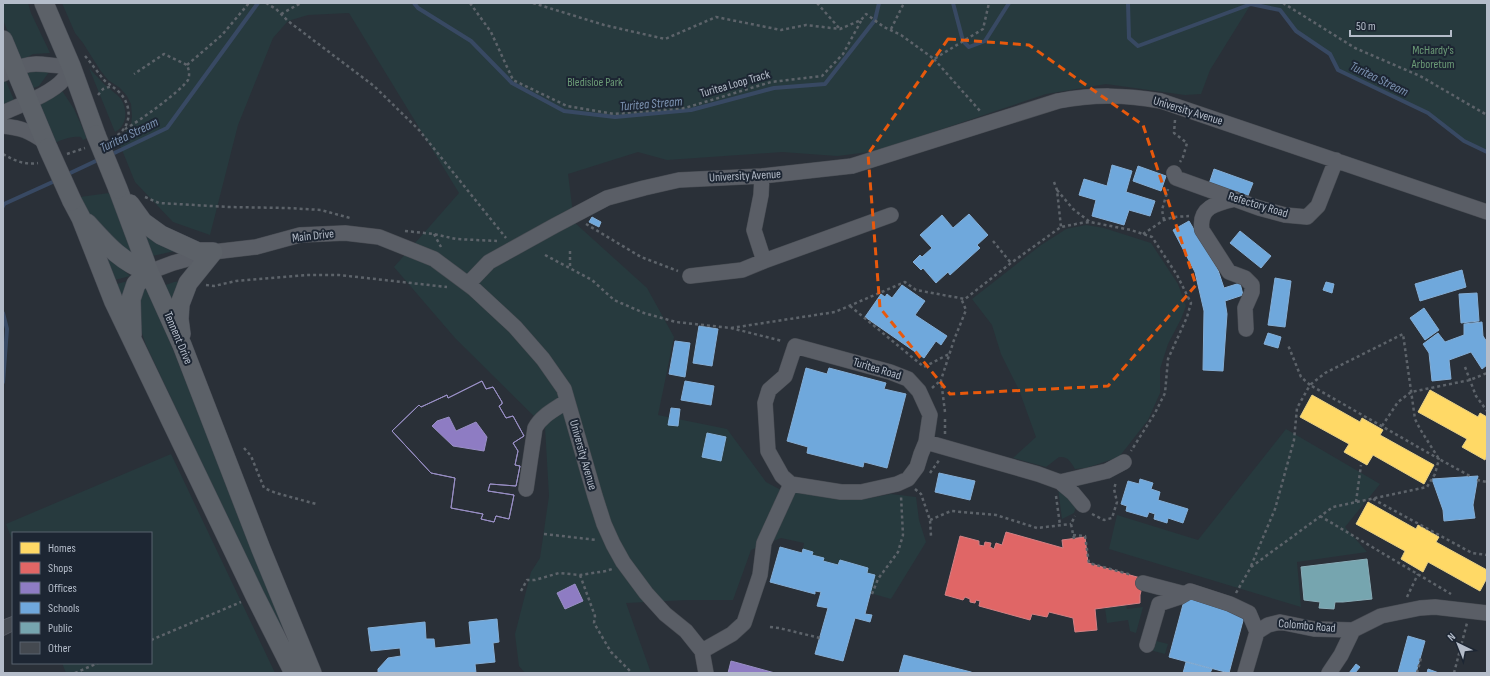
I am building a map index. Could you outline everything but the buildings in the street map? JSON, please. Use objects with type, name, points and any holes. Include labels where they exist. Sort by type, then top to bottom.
[{"type":"main road","name":"Tennent Drive","points":[[44,3],[76,59],[93,140],[118,189],[149,272],[182,345],[264,556],[312,673]]},
{"type":"main road","points":[[3,40],[9,71],[28,102],[49,152],[81,218],[106,285],[254,596],[294,673]]},
{"type":"main road","points":[[118,189],[143,222],[161,236],[198,252],[213,252]]},
{"type":"main road","points":[[81,218],[114,252],[124,260],[149,272],[136,284],[131,299],[132,340]]},
{"type":"main road","points":[[182,345],[179,319],[180,304],[188,283],[213,252]]},
{"type":"street","points":[[9,71],[35,64],[59,67],[76,59]]},
{"type":"street","points":[[3,113],[28,102],[54,87],[63,80],[76,59]]},
{"type":"street","name":"University Avenue","points":[[706,673],[702,651],[686,631],[665,614],[646,593],[623,562],[613,544],[604,524],[595,496],[564,389],[538,354],[510,322],[468,284],[489,262],[607,198],[679,180],[762,176],[852,166],[1058,101],[1081,96],[1131,96],[1176,105],[1487,212]]},
{"type":"street","points":[[3,126],[30,131],[49,152]]},
{"type":"street","name":"Refectory Road","points":[[1174,173],[1176,178],[1259,208],[1285,215],[1307,217],[1318,206],[1336,160]]},
{"type":"street","points":[[762,176],[761,195],[754,230],[764,261]]},
{"type":"street","points":[[1235,200],[1217,203],[1205,213],[1202,230],[1229,272],[1245,278],[1252,285],[1252,292],[1245,308],[1246,329]]},
{"type":"street","points":[[690,276],[742,270],[891,215]]},
{"type":"street","name":"Main Drive","points":[[149,272],[173,263],[213,252],[256,247],[300,235],[344,233],[379,237],[434,258],[468,284]]},
{"type":"street","points":[[795,346],[785,376],[769,390],[765,404],[768,451],[782,476],[791,484],[840,492],[861,492],[902,481]]},
{"type":"street","name":"Turitea Road","points":[[795,346],[890,372],[908,379],[919,391],[930,416],[926,442],[916,467],[902,481]]},
{"type":"street","points":[[526,489],[535,428],[544,416],[568,401]]},
{"type":"street","points":[[926,442],[967,452],[1057,481],[1073,493],[1082,505]]},
{"type":"street","points":[[1057,481],[1107,471],[1124,462]]},
{"type":"street","points":[[702,651],[732,634],[744,623],[760,574],[764,543],[791,484]]},
{"type":"street","points":[[1141,580],[1185,594]]},
{"type":"street","points":[[1147,644],[1159,604],[1180,597],[1190,591],[1230,604],[1249,614],[1257,632],[1245,673]]},
{"type":"street","name":"Colombo Road","points":[[1257,632],[1268,625],[1280,622],[1314,629],[1353,630],[1381,616],[1420,608],[1435,607],[1487,613]]},
{"type":"street","name":"Colombo Road","points":[[1329,673],[1341,655],[1353,630]]},
{"type":"path","points":[[187,65],[222,35],[249,3]]},
{"type":"path","points":[[266,3],[276,9],[288,21],[374,86],[413,124],[507,239],[495,242],[456,239],[399,230]]},
{"type":"path","points":[[281,14],[301,3]]},
{"type":"path","name":"Turitea Loop Track","points":[[470,3],[491,32],[513,80],[567,106],[614,114],[685,108],[771,82],[822,76],[843,54],[861,20],[866,14],[884,27],[891,29]]},
{"type":"path","name":"Turitea Loop Track","points":[[533,3],[604,25],[665,39],[716,17],[781,30],[806,25],[840,29],[861,20]]},
{"type":"path","points":[[817,3],[840,29]]},
{"type":"path","points":[[904,3],[891,29],[934,59],[982,116]]},
{"type":"path","points":[[934,59],[983,29],[989,3]]},
{"type":"path","points":[[1283,3],[1355,48],[1420,76],[1487,115]]},
{"type":"path","points":[[116,136],[136,123],[183,87],[188,79],[190,71],[187,65],[164,54],[134,74]]},
{"type":"path","points":[[76,59],[106,81],[126,100],[129,118],[125,129]]},
{"type":"path","points":[[97,97],[103,88],[112,86]]},
{"type":"path","points":[[1176,105],[1174,133],[1187,143],[1183,157]]},
{"type":"path","points":[[3,154],[18,162],[26,163],[49,152],[93,140]]},
{"type":"path","points":[[1054,182],[1061,227]]},
{"type":"path","points":[[1056,190],[1073,209],[1090,222]]},
{"type":"path","points":[[138,194],[159,203],[321,210],[354,219]]},
{"type":"path","points":[[1142,234],[1164,220],[1174,217],[1196,215]]},
{"type":"path","points":[[732,328],[835,312],[905,282],[916,290],[965,298],[1061,227],[1090,222],[1105,224],[1152,237],[1178,275],[1191,303],[1188,317],[1168,359],[1164,393],[1155,413],[1120,469],[1114,488],[1117,502],[1112,518],[1104,520],[1093,515],[1082,505]]},
{"type":"path","points":[[586,224],[641,257],[690,276]]},
{"type":"path","points":[[993,242],[1011,263]]},
{"type":"path","points":[[570,251],[570,269]]},
{"type":"path","points":[[545,255],[592,280],[614,300],[644,314],[676,322],[732,328],[795,346]]},
{"type":"path","points":[[214,286],[236,281],[307,274],[339,275],[443,286],[454,289]]},
{"type":"path","points":[[941,380],[949,354],[966,310],[961,298]]},
{"type":"path","points":[[850,306],[924,367],[949,354]]},
{"type":"path","points":[[1230,604],[1251,567],[1275,509],[1294,440],[1296,408],[1310,385],[1326,372],[1403,334],[1415,418],[1420,429],[1439,459],[1435,474],[1427,487],[1333,507],[1251,567]]},
{"type":"path","points":[[1288,345],[1301,377],[1310,385],[1470,476]]},
{"type":"path","points":[[1465,367],[1476,396],[1487,411]]},
{"type":"path","points":[[1382,426],[1398,402],[1411,392],[1470,380],[1487,373]]},
{"type":"path","points":[[244,448],[251,456],[264,488],[276,493],[316,504]]},
{"type":"path","points":[[1356,502],[1361,464]]},
{"type":"path","points":[[1477,480],[1487,482]]},
{"type":"path","points":[[872,594],[878,579],[898,552],[903,535],[901,495],[902,481],[921,494],[930,520],[931,536]]},
{"type":"path","points":[[1057,481],[1060,526]]},
{"type":"path","points":[[1373,498],[1472,553],[1487,555]]},
{"type":"path","points":[[930,520],[951,511],[996,515],[1037,528],[1071,524],[1074,538]]},
{"type":"path","points":[[1320,516],[1454,596]]},
{"type":"path","points":[[544,534],[599,540]]},
{"type":"path","points":[[1073,535],[1086,536],[1089,563],[1141,580]]},
{"type":"path","points":[[521,591],[527,580],[535,580],[558,573],[580,575],[606,571],[616,567]]},
{"type":"path","points":[[1400,611],[1418,574]]},
{"type":"path","points":[[580,575],[595,616],[594,623],[611,652],[632,673]]},
{"type":"path","points":[[152,640],[254,596]]},
{"type":"path","points":[[1454,673],[1471,610]]},
{"type":"path","points":[[770,627],[820,638]]},
{"type":"path","points":[[1417,673],[1421,658]]},
{"type":"path","points":[[74,673],[96,664]]},
{"type":"highlighted area","points":[[948,39],[1029,45],[1143,125],[1196,285],[1108,386],[950,394],[880,308],[868,154]]},
{"type":"green space","points":[[3,3],[28,3],[31,13],[50,53],[33,54],[20,61],[3,20]]},
{"type":"green space","points":[[62,3],[1487,3],[1487,152],[1464,141],[1428,113],[1338,70],[1330,54],[1296,31],[1280,10],[1251,4],[1210,70],[1201,94],[1185,95],[1106,84],[1046,94],[877,151],[837,156],[782,152],[667,160],[638,152],[568,174],[574,222],[647,288],[674,337],[658,415],[727,429],[766,482],[792,496],[794,492],[849,499],[870,498],[891,494],[916,497],[919,520],[926,542],[891,599],[870,593],[875,575],[867,573],[868,568],[840,560],[838,565],[823,561],[823,558],[812,555],[813,552],[803,549],[804,543],[781,538],[751,550],[733,600],[687,600],[626,603],[651,673],[525,673],[519,666],[515,634],[531,572],[540,558],[549,496],[545,427],[455,338],[394,267],[459,193],[349,13],[308,15],[288,21],[273,38],[238,125],[210,235],[173,222],[135,182],[118,140],[131,126],[131,104],[127,96],[120,88],[108,80],[100,70],[75,33]]},
{"type":"green space","points":[[89,68],[121,99],[123,103],[125,108],[124,122],[115,132]]},
{"type":"green space","points":[[25,70],[49,72],[39,86],[33,88]]},
{"type":"green space","points":[[3,79],[5,79],[14,100],[3,105]]},
{"type":"green space","points":[[59,86],[74,109],[87,138],[83,140],[81,137],[75,137],[64,139],[55,143],[37,100]]},
{"type":"green space","points":[[109,193],[137,262],[100,232],[80,197]]},
{"type":"green space","points":[[1086,225],[1104,228],[1151,243],[1178,284],[1186,306],[1168,344],[1160,369],[1160,393],[1148,420],[1119,457],[1086,468],[1075,469],[1071,462],[1065,457],[1059,457],[1046,467],[1013,458],[1036,437],[1019,390],[1001,354],[992,325],[972,299],[1041,245],[1066,229]]},
{"type":"green space","points":[[145,235],[156,243],[179,250],[148,257]]},
{"type":"green space","points":[[108,255],[130,276],[111,281],[101,258]]},
{"type":"green space","points":[[132,280],[123,301],[113,285]]},
{"type":"green space","points":[[181,281],[175,313],[160,287]]},
{"type":"green space","points":[[142,284],[150,295],[170,342],[287,632],[301,673],[205,473],[146,345],[137,318]]},
{"type":"green space","points":[[1286,429],[1380,484],[1345,527],[1367,552],[1297,562],[1301,607],[1109,549],[1117,515],[1198,540]]},
{"type":"green space","points":[[171,454],[275,673],[66,673],[62,664],[152,664],[152,532],[12,532],[12,539],[6,524]]},
{"type":"green space","points":[[1058,488],[1077,504],[1074,513],[1062,519]]},
{"type":"green space","points":[[1126,605],[1127,609],[1143,607],[1136,633],[1130,631],[1128,620],[1107,623],[1105,608]]},
{"type":"green space","points":[[1156,641],[1168,644],[1165,654],[1146,649],[1147,645],[1155,646]]},
{"type":"waterway","name":"Turitea Stream","points":[[110,155],[167,128],[258,3]]},
{"type":"waterway","name":"Turitea Stream","points":[[414,3],[418,8],[471,41],[512,83],[564,111],[615,117],[691,110],[774,88],[825,84],[875,20],[879,3]]},
{"type":"waterway","name":"Turitea Stream","points":[[953,3],[963,41],[969,47],[985,41],[1009,3]]},
{"type":"waterway","name":"Turitea Stream","points":[[1128,3],[1129,38],[1138,46],[1251,4],[1280,10],[1296,31],[1330,54],[1338,70],[1428,113],[1464,141],[1487,152]]},
{"type":"waterway","name":"Turitea Stream","points":[[66,175],[100,159]]},
{"type":"waterway","name":"Turitea Stream","points":[[3,206],[4,204],[57,180]]},
{"type":"waterway","name":"Turitea Stream","points":[[3,313],[7,329],[3,382]]},
{"type":"park label","name":"McHardy's Arboretum","points":[[1433,57]]},
{"type":"park label","name":"Bledisloe Park","points":[[595,82]]}]
